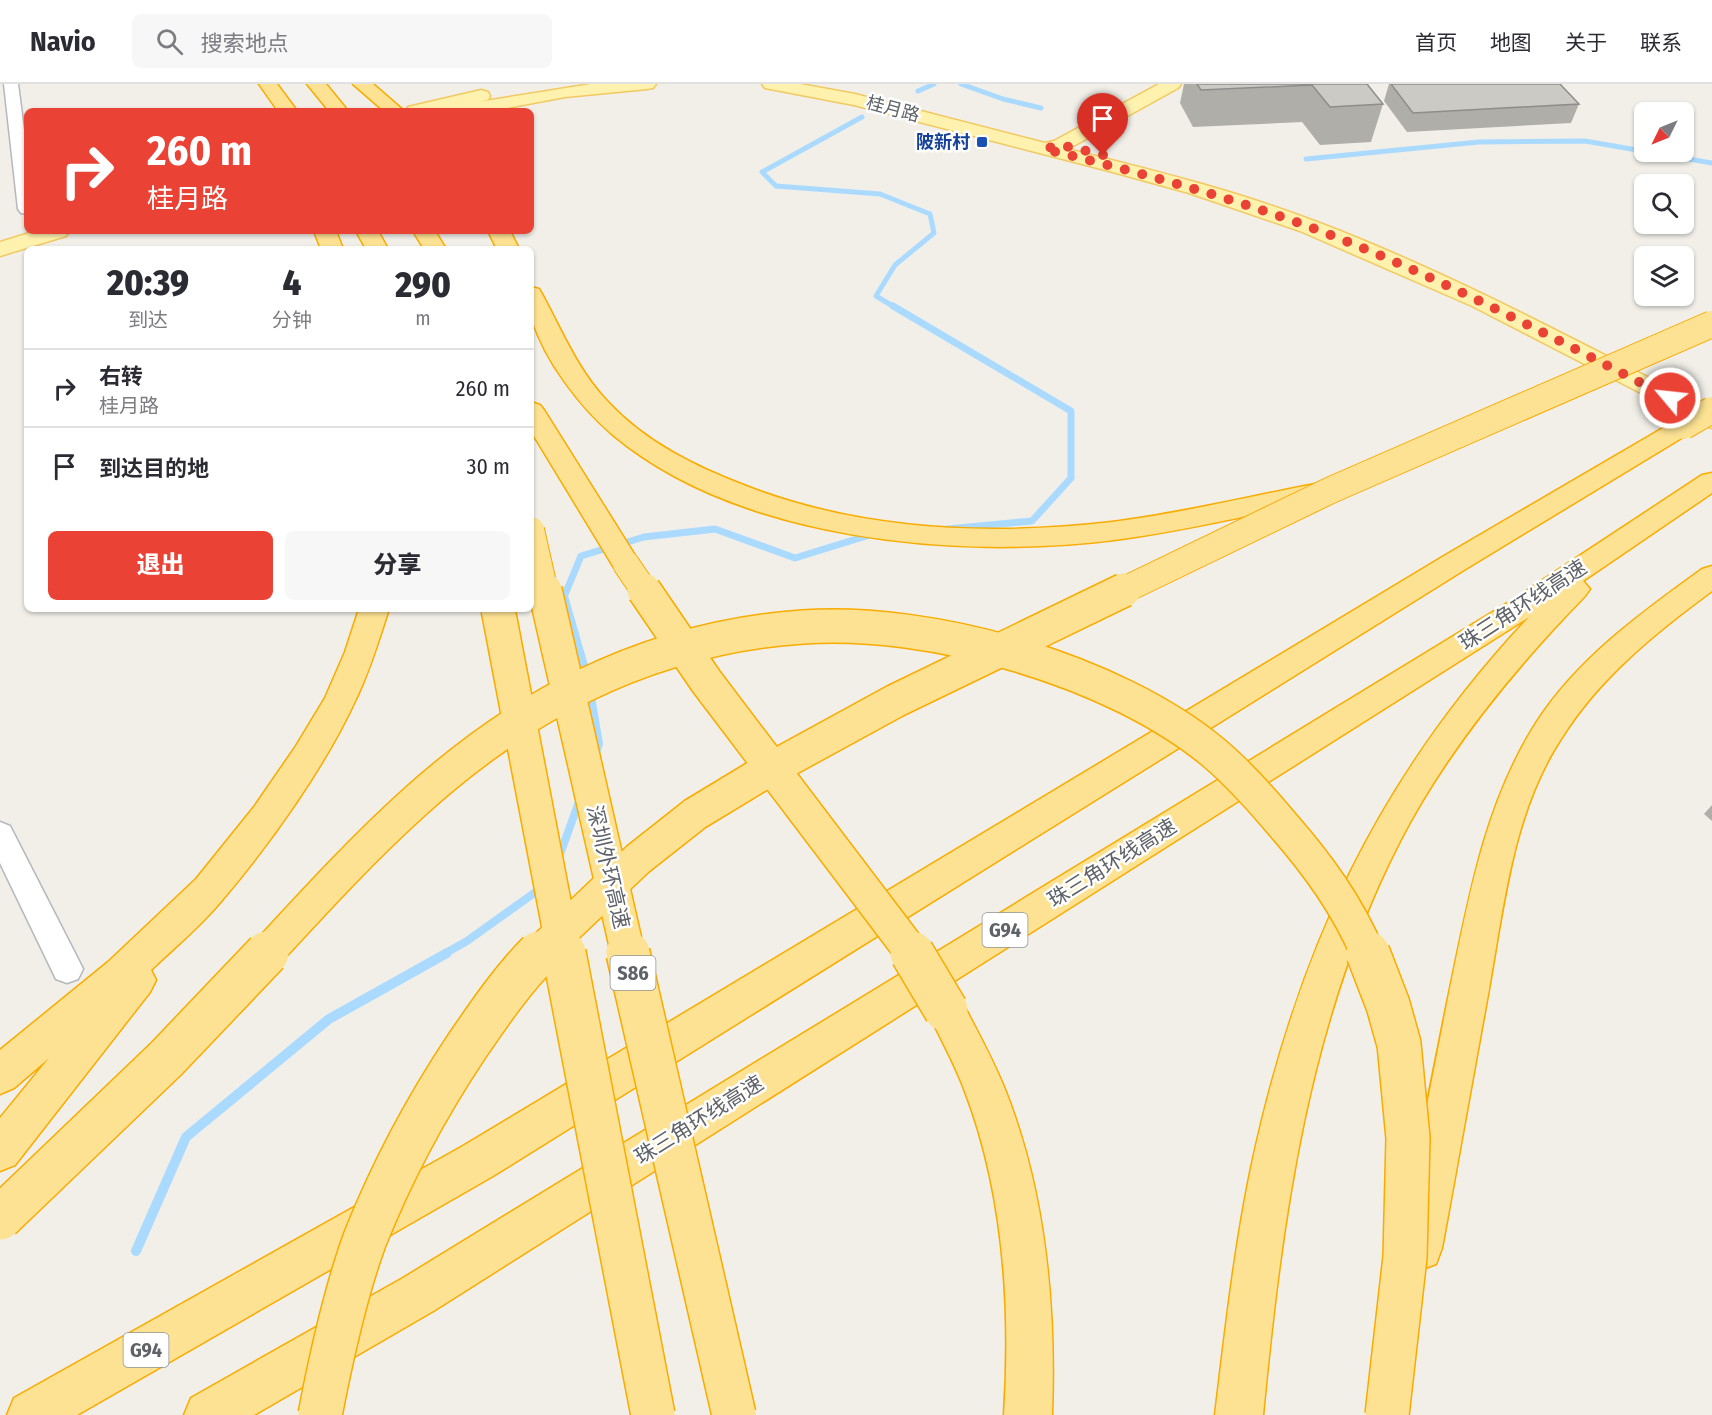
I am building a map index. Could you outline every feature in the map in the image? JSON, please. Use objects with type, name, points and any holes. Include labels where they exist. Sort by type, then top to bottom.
[{"type":"highway","points":[[256,84],[268,108]]},
{"type":"highway","points":[[268,84],[286,108]]},
{"type":"highway","points":[[316,84],[336,108]]},
{"type":"highway","points":[[362,84],[391,108]]},
{"type":"highway","points":[[534,300],[567,365],[586,394],[613,422],[648,448],[690,472],[738,494],[793,512],[852,526],[915,535],[979,539],[1043,538],[1105,532],[1331,490]]},
{"type":"highway","points":[[320,1415],[332,1353],[365,1240],[399,1163],[440,1086],[483,1022],[529,963],[614,880],[695,814],[829,735],[895,700],[1331,490],[1712,324]]},
{"type":"highway","points":[[534,415],[669,629],[706,681],[859,878],[918,961],[969,1054],[988,1100],[1006,1160],[1019,1225],[1027,1298],[1031,1382],[1028,1415]]},
{"type":"highway","name":"G94","points":[[31,1415],[478,1161],[1444,569],[1703,419]]},
{"type":"highway","name":"珠三角环线高速","points":[[208,1415],[419,1294],[1525,606],[1712,481]]},
{"type":"highway","points":[[1239,1415],[1253,1285],[1272,1169],[1289,1094],[1310,1022],[1357,897],[1387,832],[1421,777],[1475,703],[1524,643],[1561,603],[1648,523]]},
{"type":"highway","name":"深圳外环高速","points":[[534,543],[734,1415]]},
{"type":"highway","points":[[1387,1415],[1411,1308],[1431,1188],[1493,866],[1510,812],[1532,760],[1556,719],[1579,689],[1633,635],[1712,576]]},
{"type":"highway","points":[[0,1151],[267,817],[309,755],[340,700],[360,652],[373,612]]},
{"type":"highway","points":[[499,612],[653,1415]]},
{"type":"highway","points":[[0,1218],[189,1036],[378,835],[456,764],[523,718],[579,688],[638,662],[727,638],[802,627],[862,628],[933,635],[1004,649],[1052,665],[1109,689],[1163,718],[1211,750],[1261,798],[1316,864],[1337,894],[1385,995],[1400,1049],[1408,1134],[1409,1209],[1403,1302],[1387,1415]]},
{"type":"highway","points":[[0,1075],[121,974],[209,890]]},
{"type":"main road","points":[[429,108],[554,84]]},
{"type":"main road","points":[[477,108],[565,92],[647,84]]},
{"type":"main road","name":"桂月路","points":[[771,84],[855,100],[1051,145],[1288,219],[1362,248],[1533,327],[1703,419]]},
{"type":"main road","name":"桂月路","points":[[809,84],[864,94],[1245,195],[1354,234],[1523,308],[1712,404]]},
{"type":"main road","points":[[1051,145],[1149,84]]},
{"type":"main road","points":[[1051,145],[1172,84]]},
{"type":"main road","points":[[0,235],[24,228]]},
{"type":"main road","points":[[0,249],[48,234]]},
{"type":"street","points":[[11,84],[24,188]]},
{"type":"street","points":[[0,834],[67,969]]},
{"type":"building","points":[[1197,84],[1367,84],[1383,104],[1330,107],[1312,85],[1201,90]]},
{"type":"building","points":[[1391,84],[1560,84],[1579,104],[1413,113]]},
{"type":"waterway","points":[[918,91],[934,84]]},
{"type":"waterway","points":[[961,84],[1003,99],[1041,108]]},
{"type":"waterway","points":[[862,117],[762,172],[776,186],[880,194],[930,214],[934,233],[895,265],[876,296],[896,308]]},
{"type":"waterway","points":[[1306,159],[1479,142],[1585,141],[1712,163]]},
{"type":"waterway","points":[[893,306],[1071,411],[1071,478],[1032,521],[948,529]]},
{"type":"waterway","points":[[566,592],[581,556],[644,537],[715,529],[795,558],[876,533]]},
{"type":"waterway","points":[[566,590],[564,596],[587,676]]},
{"type":"waterway","points":[[590,691],[599,744],[594,758]]},
{"type":"waterway","points":[[558,860],[581,796]]},
{"type":"waterway","points":[[444,954],[467,941],[544,886]]},
{"type":"waterway","points":[[136,1251],[186,1137],[329,1019],[447,953]]},
{"type":"place","name":"陂新村","points":[[982,142]]},
{"type":"route","points":[[1103,155],[1061,145],[1044,149],[1214,195],[1308,226],[1480,301],[1670,398]]}]
